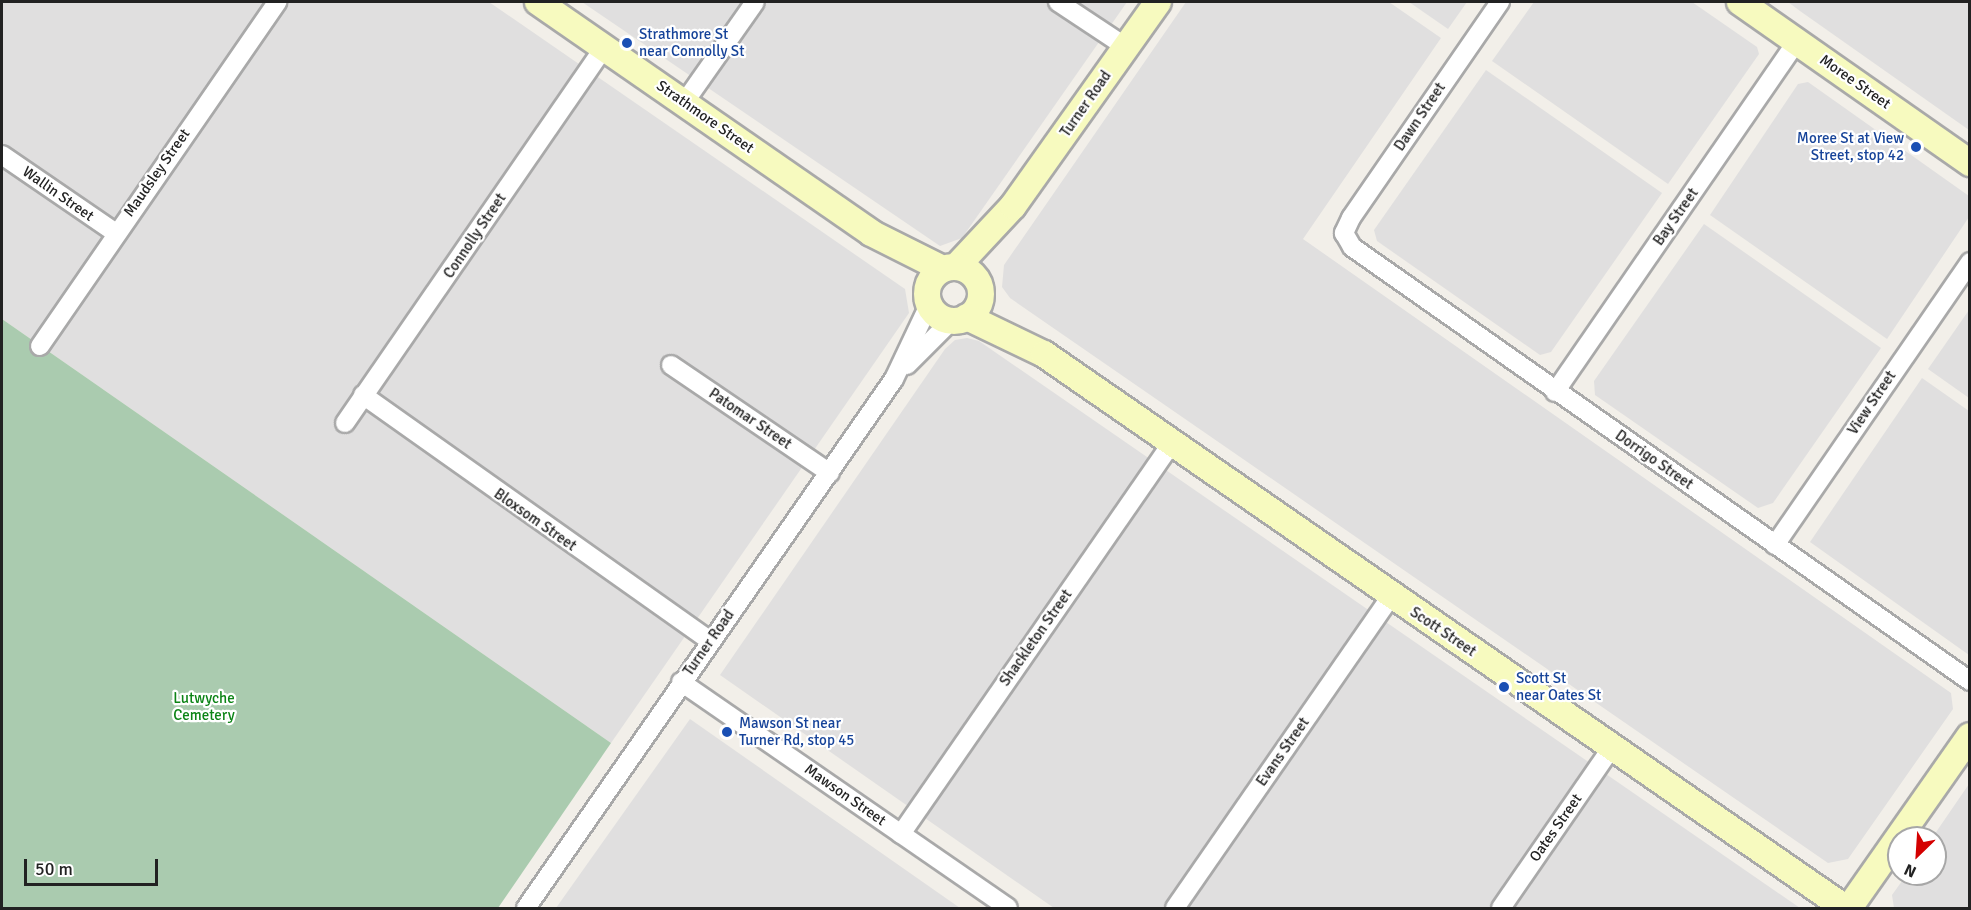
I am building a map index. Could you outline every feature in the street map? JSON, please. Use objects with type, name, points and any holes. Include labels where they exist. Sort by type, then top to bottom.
[{"type":"street","name":"Maudsley Street","points":[[40,346],[277,2]]},
{"type":"street","name":"Strathmore Street","points":[[538,2],[871,233],[949,268]]},
{"type":"street","points":[[684,103],[755,2]]},
{"type":"street","points":[[1058,2],[1126,47]]},
{"type":"street","name":"Turner Road","points":[[894,379],[928,298],[949,268],[1013,206],[1158,2]]},
{"type":"street","name":"Dawn Street","points":[[1344,233],[1500,2]]},
{"type":"street","name":"Moree Street","points":[[1740,2],[1970,163]]},
{"type":"street","name":"Bay Street","points":[[1555,392],[1797,41]]},
{"type":"street","name":"Connolly Street","points":[[345,423],[363,395],[386,370],[604,47]]},
{"type":"street","name":"Wallin Street","points":[[2,154],[116,233]]},
{"type":"street","name":"Turner Road","points":[[535,906],[681,682],[894,379],[970,304],[1013,206]]},
{"type":"street","name":"Strathmore Street","points":[[871,233],[928,298]]},
{"type":"street","name":"Dorrigo Street","points":[[1344,233],[1352,247],[1555,392],[1970,681]]},
{"type":"street","name":"View Street","points":[[1775,545],[1970,262]]},
{"type":"street","points":[[928,298],[939,316],[970,304],[969,272],[949,268]]},
{"type":"street","name":"Scott Street","points":[[970,304],[1847,909]]},
{"type":"street","name":"Patomar Street","points":[[672,365],[830,473]]},
{"type":"street","name":"Bloxsom Street","points":[[363,395],[710,641]]},
{"type":"street","name":"Shackleton Street","points":[[901,834],[1172,443]]},
{"type":"street","name":"Evans Street","points":[[1174,909],[1391,596]]},
{"type":"street","name":"Mawson Street","points":[[681,682],[1008,909]]},
{"type":"street","points":[[1847,909],[1970,736]]},
{"type":"street","name":"Oates Street","points":[[1500,909],[1612,747]]},
{"type":"shaded area","points":[[2,2],[489,2],[905,289],[909,313],[611,743],[2,319]]},
{"type":"shaded area","points":[[582,2],[1127,2],[962,238],[940,246]]},
{"type":"shaded area","points":[[1186,2],[1389,2],[1441,38],[1303,239],[1951,693],[1953,709],[1848,859],[1828,863],[1010,298],[1002,287],[1004,265]]},
{"type":"shaded area","points":[[1409,2],[1467,2],[1448,29]]},
{"type":"shaded area","points":[[1534,2],[1692,2],[1757,47],[1759,54],[1668,184],[1492,61]]},
{"type":"shaded area","points":[[1788,2],[1969,2],[1969,130],[1800,11]]},
{"type":"shaded area","points":[[1486,70],[1662,193],[1551,352],[1540,355],[1377,241],[1374,230]]},
{"type":"shaded area","points":[[1808,82],[1969,196],[1969,217],[1887,339],[1710,215],[1798,84]]},
{"type":"shaded area","points":[[1704,224],[1881,348],[1773,503],[1758,508],[1595,395],[1594,381]]},
{"type":"shaded area","points":[[1969,310],[1969,398],[1928,369]]},
{"type":"shaded area","points":[[967,338],[979,341],[1800,908],[1054,908],[720,675],[945,349],[955,340]]},
{"type":"shaded area","points":[[1922,378],[1969,411],[1969,655],[1810,542]]},
{"type":"shaded area","points":[[690,719],[960,908],[556,908]]},
{"type":"shaded area","points":[[1969,784],[1969,908],[1894,908],[1892,895],[1898,886],[1947,886],[1947,826],[1940,826]]},
{"type":"green space","name":"Lutwyche Cemetery","points":[[2,319],[611,743],[498,908],[2,908]]},
{"type":"place","name":"Strathmore St near Connolly St","points":[[627,43]]},
{"type":"place","name":"Moree St at View Street, stop 42","points":[[1916,147]]},
{"type":"place","name":"Scott St near Oates St","points":[[1504,687]]},
{"type":"place","name":"Mawson St near Turner Rd, stop 45","points":[[727,732]]}]
